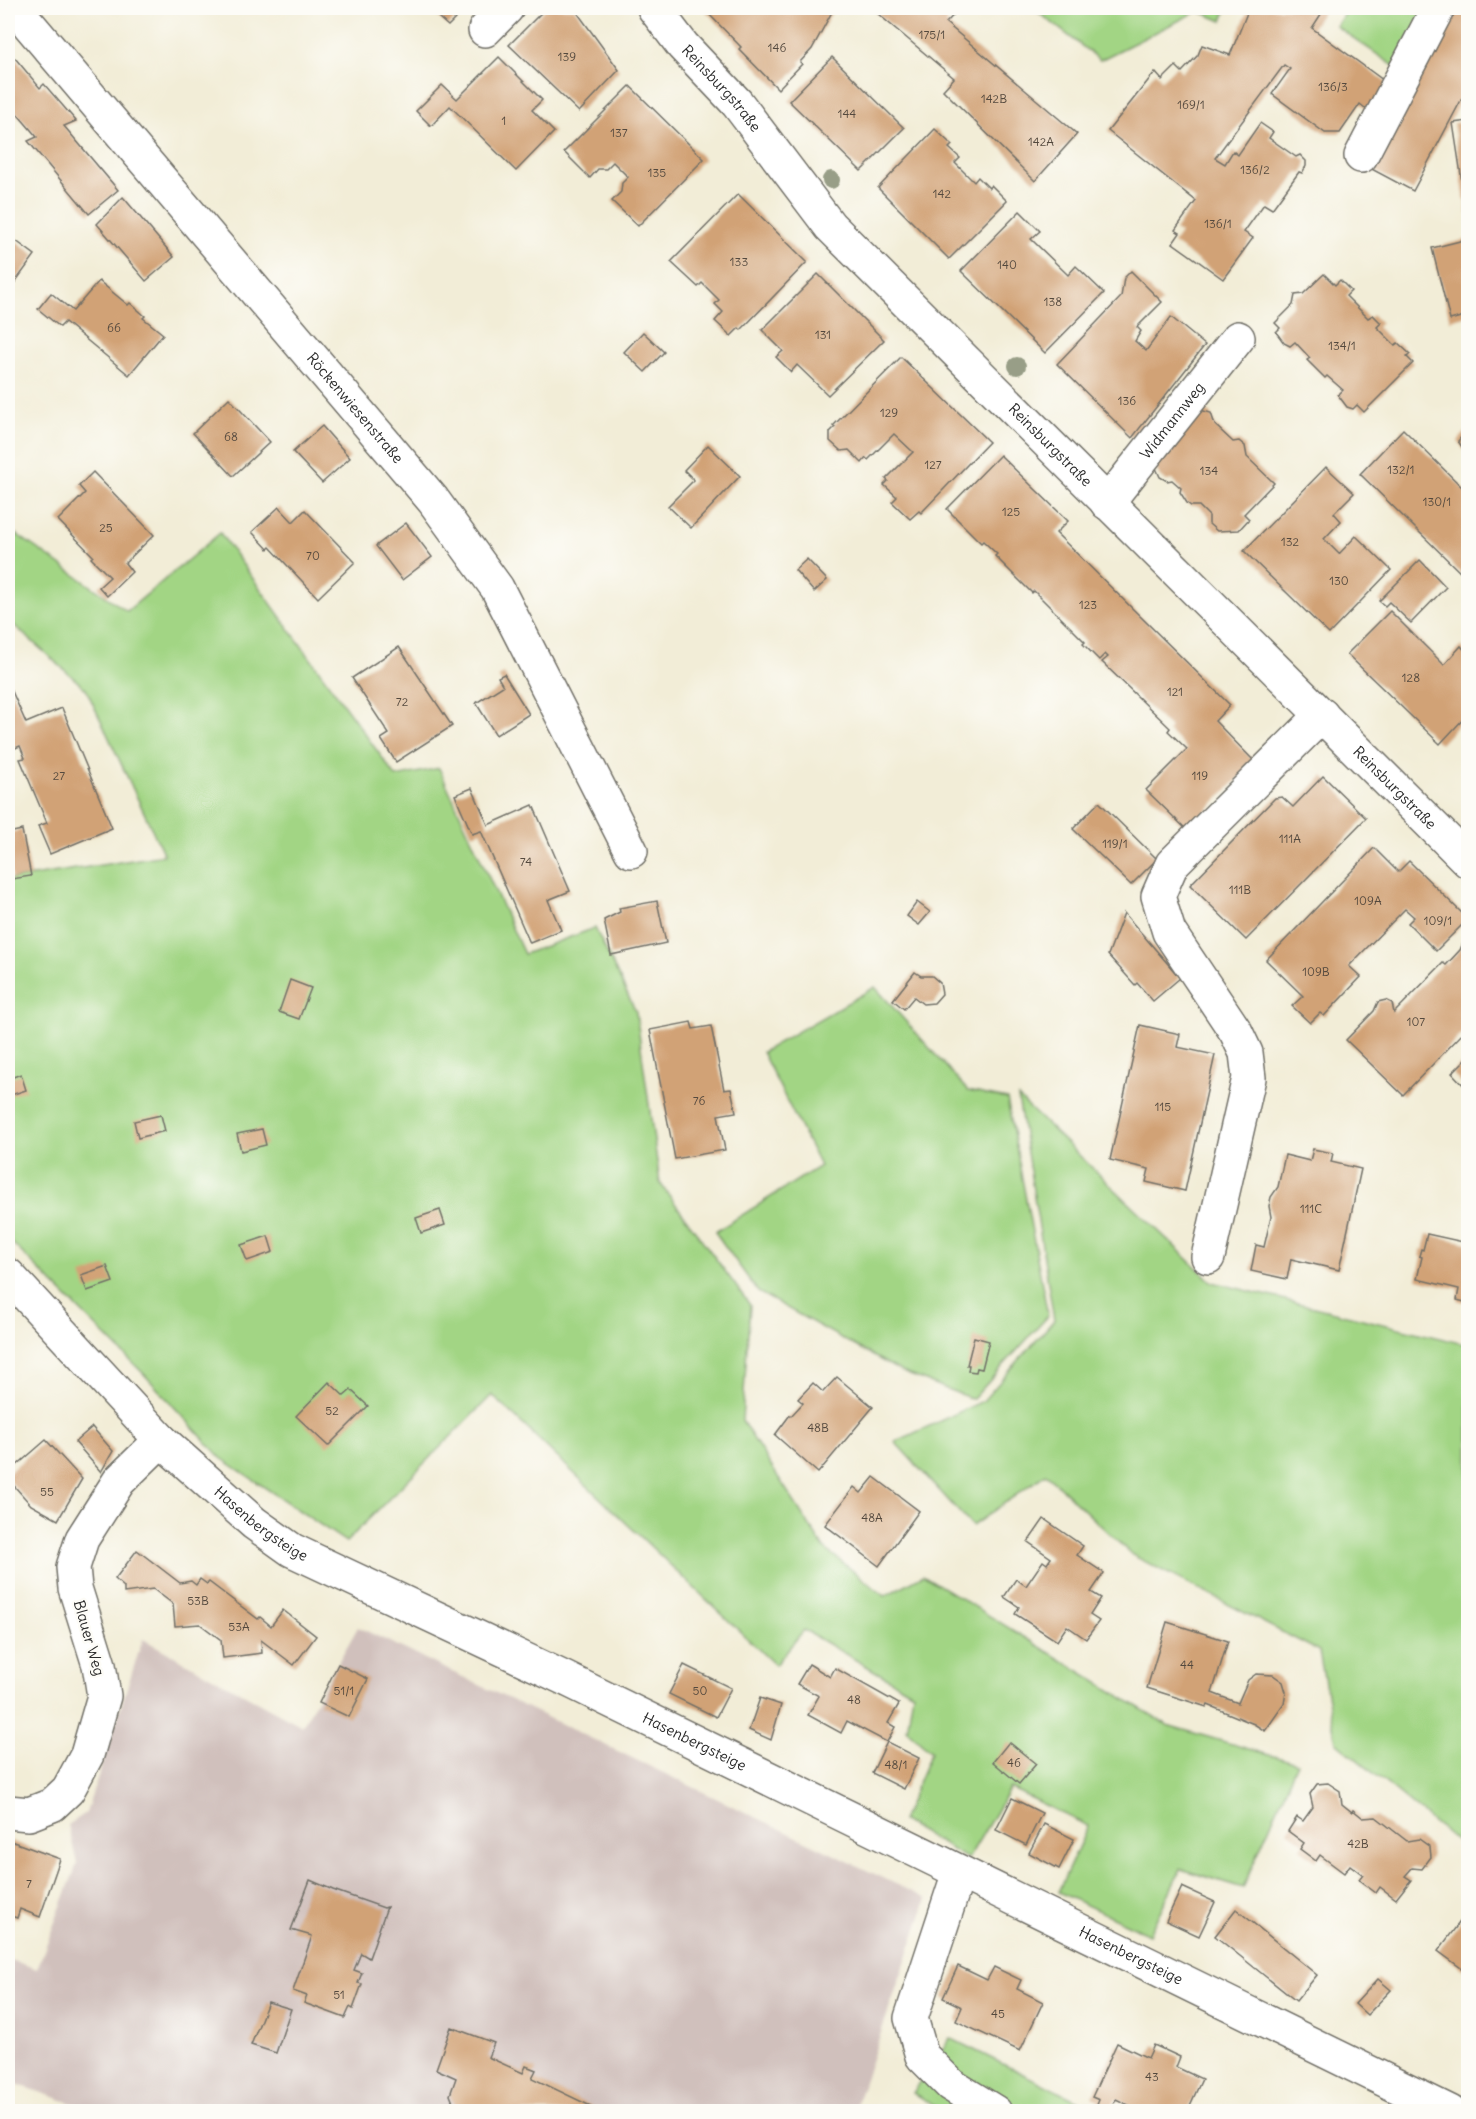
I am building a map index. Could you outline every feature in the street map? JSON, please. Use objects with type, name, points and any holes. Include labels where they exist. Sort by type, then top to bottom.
[{"type":"street","name":"Röckenwiesenstraße","points":[[15,8],[419,483],[491,579],[549,686],[631,851]]},
{"type":"street","name":"Reinsburgstraße","points":[[654,8],[684,46],[737,103],[830,226],[1468,861]]},
{"type":"street","points":[[1361,156],[1438,8]]},
{"type":"street","name":"Widmannweg","points":[[1107,503],[1238,338]]},
{"type":"street","points":[[1208,1257],[1249,1078],[1246,1053],[1236,1032],[1169,932],[1158,896],[1172,864],[1322,715]]},
{"type":"street","name":"Hasenbergsteige","points":[[8,1275],[160,1440],[254,1523],[292,1550],[564,1678],[1450,2112]]},
{"type":"street","name":"Blauer Weg","points":[[8,1812],[30,1814],[52,1805],[68,1790],[87,1755],[104,1696],[99,1665],[75,1588],[73,1567],[82,1539],[119,1481],[160,1440]]},
{"type":"street","points":[[959,1872],[911,2018],[922,2056],[951,2085],[994,2112]]},
{"type":"shaded area","points":[[358,1627],[927,1899],[854,2111],[94,2111],[8,2081],[8,1959],[37,1969],[77,1864],[68,1825],[86,1813],[143,1639],[302,1726]]},
{"type":"green space","points":[[1033,8],[1227,8],[1222,21],[1198,11],[1100,60]]},
{"type":"green space","points":[[1348,8],[1426,8],[1394,66],[1336,26]]},
{"type":"green space","points":[[220,533],[396,777],[439,768],[524,954],[595,928],[636,1012],[660,1183],[750,1305],[742,1421],[824,1548],[885,1596],[923,1575],[1167,1725],[1297,1763],[1243,1888],[1181,1869],[1149,1934],[1058,1892],[1088,1826],[1010,1788],[968,1859],[902,1821],[931,1752],[907,1730],[913,1693],[804,1630],[775,1665],[492,1395],[346,1542],[221,1458],[143,1373],[8,1239],[8,880],[164,855],[86,689],[8,620],[8,546],[16,534],[127,611]]},
{"type":"green space","points":[[875,987],[968,1091],[1007,1099],[1048,1316],[973,1399],[902,1372],[758,1292],[715,1232],[820,1166],[762,1052]]},
{"type":"green space","points":[[1018,1097],[1212,1282],[1468,1345],[1468,1851],[1336,1742],[1319,1651],[1132,1555],[1046,1474],[972,1526],[895,1442],[983,1401],[1054,1320]]},
{"type":"green space","points":[[950,2038],[1098,2111],[942,2111],[913,2093]]},
{"type":"building","points":[[428,8],[466,8],[448,26]]},
{"type":"building","points":[[546,8],[574,8],[619,70],[579,112],[509,45]]},
{"type":"building","points":[[703,8],[834,8],[812,49],[800,62],[802,64],[778,89]]},
{"type":"building","points":[[871,8],[960,8],[946,23],[1077,134],[1035,181],[943,90],[954,78]]},
{"type":"building","points":[[1249,8],[1325,8],[1312,28],[1391,86],[1375,116],[1360,104],[1340,133],[1325,133],[1272,94],[1290,69],[1284,65],[1215,158],[1225,164],[1233,151],[1238,155],[1260,123],[1273,132],[1269,138],[1296,157],[1300,155],[1306,161],[1306,166],[1272,209],[1264,204],[1244,232],[1253,238],[1223,279],[1173,243],[1180,233],[1175,230],[1196,201],[1108,131],[1155,72],[1162,80],[1176,66],[1182,72],[1198,55],[1202,45],[1230,55]]},
{"type":"building","points":[[1449,8],[1468,8],[1468,87],[1413,191],[1364,165]]},
{"type":"building","points":[[499,57],[542,100],[532,110],[554,132],[516,171],[450,106],[431,126],[416,111],[442,85],[457,99]]},
{"type":"building","points":[[832,57],[904,128],[861,171],[789,101]]},
{"type":"building","points":[[15,58],[40,88],[44,84],[76,121],[64,126],[118,190],[89,214],[28,141],[37,137],[8,103],[8,65]]},
{"type":"building","points":[[630,86],[704,159],[638,226],[612,201],[621,192],[622,183],[628,177],[613,162],[606,169],[598,169],[590,178],[564,152]]},
{"type":"building","points":[[1468,121],[1468,214],[1467,214],[1453,123]]},
{"type":"building","points":[[935,129],[952,145],[949,148],[960,158],[955,163],[974,182],[978,177],[989,188],[991,185],[1007,201],[949,259],[878,188]]},
{"type":"building","points":[[738,194],[807,262],[741,330],[739,328],[731,336],[715,321],[723,312],[715,304],[719,300],[702,283],[698,287],[671,262]]},
{"type":"building","points":[[123,197],[174,257],[146,281],[97,224]]},
{"type":"building","points":[[1020,211],[1040,231],[1031,239],[1068,275],[1076,266],[1104,293],[1045,353],[961,271]]},
{"type":"building","points":[[8,235],[35,255],[8,292]]},
{"type":"building","points":[[1468,239],[1468,315],[1450,320],[1432,248]]},
{"type":"building","points":[[1131,271],[1162,302],[1137,327],[1141,331],[1135,341],[1146,351],[1171,317],[1205,345],[1132,438],[1057,364],[1121,297],[1124,278]]},
{"type":"building","points":[[818,274],[884,340],[828,395],[797,365],[791,372],[776,357],[783,351],[762,330]]},
{"type":"building","points":[[1324,274],[1335,285],[1340,280],[1351,291],[1346,296],[1368,318],[1373,315],[1381,323],[1377,327],[1395,345],[1398,343],[1410,354],[1407,357],[1413,363],[1364,412],[1357,405],[1353,409],[1347,407],[1338,395],[1343,390],[1327,376],[1325,378],[1307,360],[1310,358],[1295,342],[1290,346],[1284,343],[1276,332],[1280,328],[1275,323],[1293,305],[1295,295],[1303,294]]},
{"type":"building","points":[[99,281],[128,305],[130,303],[145,316],[143,318],[163,334],[129,375],[65,322],[60,327],[38,309],[51,293],[73,311]]},
{"type":"building","points":[[643,332],[664,352],[645,372],[624,352]]},
{"type":"building","points":[[901,357],[989,442],[921,513],[919,511],[910,519],[892,502],[897,497],[884,485],[888,481],[886,479],[913,452],[894,434],[868,460],[866,458],[862,463],[849,450],[841,451],[830,441],[830,432],[835,427],[833,426]]},
{"type":"building","points":[[229,398],[270,442],[233,476],[193,433]]},
{"type":"building","points":[[1200,410],[1211,413],[1215,425],[1233,442],[1239,441],[1245,446],[1247,457],[1274,483],[1244,514],[1249,519],[1239,530],[1217,531],[1209,524],[1209,516],[1199,506],[1191,506],[1187,503],[1180,492],[1181,488],[1172,480],[1167,481],[1160,477],[1156,468],[1155,462]]},
{"type":"building","points":[[322,426],[350,458],[322,483],[293,452]]},
{"type":"building","points":[[1403,429],[1468,493],[1468,580],[1360,474]]},
{"type":"building","points":[[1468,429],[1468,456],[1458,441]]},
{"type":"building","points":[[708,445],[740,476],[691,528],[668,506],[694,480],[684,470]]},
{"type":"building","points":[[1000,455],[1068,521],[1056,533],[1230,705],[1215,721],[1255,762],[1187,830],[1146,790],[1187,749],[1168,731],[1170,728],[1102,662],[1108,657],[1105,654],[1099,660],[1083,644],[1085,642],[1034,591],[1032,593],[995,556],[997,554],[983,541],[981,543],[947,509]]},
{"type":"building","points":[[1326,467],[1354,493],[1334,513],[1341,521],[1324,539],[1339,554],[1356,536],[1391,570],[1329,634],[1244,551]]},
{"type":"building","points":[[93,472],[154,535],[125,563],[132,572],[107,596],[99,587],[110,577],[58,520],[85,493],[79,486]]},
{"type":"building","points":[[279,507],[293,522],[305,510],[355,562],[318,598],[270,547],[268,549],[252,532]]},
{"type":"building","points":[[406,523],[432,557],[402,580],[376,546]]},
{"type":"building","points":[[807,559],[827,580],[814,592],[795,570]]},
{"type":"building","points":[[1420,560],[1446,587],[1411,623],[1389,602],[1385,606],[1379,601]]},
{"type":"building","points":[[1390,611],[1444,665],[1461,646],[1468,654],[1468,714],[1440,744],[1347,654]]},
{"type":"building","points":[[399,647],[452,726],[396,762],[381,739],[389,734],[352,678]]},
{"type":"building","points":[[504,674],[529,714],[496,735],[476,703],[503,686],[498,677]]},
{"type":"building","points":[[11,689],[26,723],[62,708],[112,828],[50,854],[38,826],[47,823],[20,759],[25,758],[20,746],[8,751],[8,690]]},
{"type":"building","points":[[1323,776],[1366,818],[1246,940],[1190,885],[1275,798],[1282,797],[1293,807]]},
{"type":"building","points":[[472,788],[488,825],[533,805],[570,891],[548,900],[561,930],[530,943],[481,831],[472,834],[455,795]]},
{"type":"building","points":[[1099,802],[1157,859],[1131,885],[1073,829]]},
{"type":"building","points":[[22,830],[31,876],[12,879],[8,854],[8,833]]},
{"type":"building","points":[[1374,848],[1398,872],[1409,861],[1468,919],[1436,951],[1408,923],[1414,917],[1405,909],[1349,966],[1361,977],[1324,1016],[1320,1013],[1310,1023],[1292,1006],[1303,996],[1266,960]]},
{"type":"building","points":[[657,901],[666,943],[611,955],[604,920],[620,912],[619,908]]},
{"type":"building","points":[[917,902],[930,912],[919,925],[907,916]]},
{"type":"building","points":[[1124,913],[1180,978],[1153,1001],[1108,955]]},
{"type":"building","points":[[1468,940],[1468,1032],[1466,1030],[1403,1095],[1346,1040],[1374,1011],[1378,1002],[1386,1000],[1392,1003],[1394,1013],[1443,963],[1446,965]]},
{"type":"building","points":[[915,972],[921,976],[932,976],[940,983],[942,994],[934,1003],[923,1004],[914,997],[904,1009],[893,1000]]},
{"type":"building","points":[[290,980],[311,988],[299,1019],[279,1012]]},
{"type":"building","points":[[691,1022],[693,1029],[711,1026],[724,1090],[731,1089],[736,1112],[718,1115],[725,1150],[675,1159],[650,1030]]},
{"type":"building","points":[[1140,1025],[1180,1034],[1177,1047],[1215,1055],[1185,1191],[1146,1182],[1149,1169],[1110,1160]]},
{"type":"building","points":[[1468,1057],[1468,1090],[1452,1073]]},
{"type":"building","points":[[21,1074],[26,1090],[8,1096],[8,1079]]},
{"type":"building","points":[[161,1115],[165,1131],[138,1138],[134,1121]]},
{"type":"building","points":[[262,1129],[266,1145],[241,1151],[237,1134]]},
{"type":"building","points":[[1313,1149],[1333,1153],[1331,1162],[1361,1169],[1339,1270],[1291,1259],[1287,1279],[1251,1271],[1256,1245],[1264,1247],[1271,1217],[1269,1206],[1271,1197],[1278,1187],[1285,1155],[1310,1161]]},
{"type":"building","points":[[440,1210],[445,1225],[421,1233],[416,1218]]},
{"type":"building","points":[[1427,1234],[1468,1243],[1468,1303],[1457,1300],[1459,1289],[1417,1279],[1422,1257],[1419,1256]]},
{"type":"building","points":[[268,1236],[273,1252],[247,1261],[241,1245]]},
{"type":"building","points":[[107,1266],[113,1282],[87,1291],[81,1275]]},
{"type":"building","points":[[974,1337],[989,1341],[982,1369],[977,1368],[976,1372],[968,1371],[969,1365],[967,1365]]},
{"type":"building","points":[[837,1377],[873,1407],[818,1473],[775,1435],[790,1415],[803,1403],[798,1399],[813,1383],[823,1392]]},
{"type":"building","points":[[329,1382],[344,1396],[351,1390],[368,1406],[328,1446],[296,1416]]},
{"type":"building","points":[[92,1427],[113,1451],[101,1472],[75,1442]]},
{"type":"building","points":[[46,1440],[82,1479],[58,1520],[31,1505],[8,1479],[8,1473]]},
{"type":"building","points":[[874,1477],[919,1511],[879,1566],[825,1525],[854,1487],[861,1493]]},
{"type":"building","points":[[1044,1519],[1083,1546],[1077,1555],[1104,1573],[1091,1592],[1101,1598],[1090,1615],[1099,1621],[1086,1639],[1067,1626],[1057,1641],[1015,1614],[1019,1607],[1004,1597],[1016,1579],[1026,1586],[1043,1561],[1047,1564],[1051,1558],[1028,1542]]},
{"type":"building","points":[[137,1550],[180,1583],[191,1581],[196,1585],[200,1579],[207,1584],[209,1582],[258,1619],[260,1617],[271,1626],[283,1610],[316,1636],[294,1665],[261,1640],[262,1653],[223,1658],[221,1640],[200,1624],[175,1626],[173,1604],[153,1589],[124,1593],[124,1587],[115,1579]]},
{"type":"building","points":[[1167,1622],[1228,1641],[1212,1693],[1238,1703],[1248,1680],[1256,1674],[1273,1675],[1283,1682],[1286,1692],[1284,1704],[1265,1731],[1254,1724],[1208,1705],[1207,1707],[1147,1688]]},
{"type":"building","points":[[338,1664],[368,1679],[349,1717],[319,1703]]},
{"type":"building","points":[[809,1664],[830,1677],[835,1668],[899,1704],[888,1723],[895,1727],[887,1742],[847,1721],[841,1733],[808,1715],[819,1696],[797,1684]]},
{"type":"building","points":[[684,1665],[731,1688],[716,1717],[669,1694]]},
{"type":"building","points":[[760,1698],[781,1705],[771,1740],[749,1730]]},
{"type":"building","points":[[887,1742],[919,1758],[904,1789],[872,1773]]},
{"type":"building","points":[[1009,1742],[1036,1764],[1019,1784],[993,1762]]},
{"type":"building","points":[[1328,1783],[1340,1791],[1342,1804],[1352,1812],[1353,1810],[1363,1818],[1376,1817],[1407,1841],[1419,1839],[1430,1847],[1431,1857],[1422,1869],[1412,1868],[1405,1876],[1411,1880],[1396,1899],[1380,1887],[1376,1893],[1359,1880],[1363,1875],[1350,1865],[1344,1873],[1320,1855],[1316,1861],[1300,1849],[1304,1843],[1288,1831],[1297,1817],[1303,1821],[1313,1807],[1310,1794],[1317,1784]]},
{"type":"building","points":[[1012,1798],[1042,1813],[1026,1845],[996,1830]]},
{"type":"building","points":[[1044,1824],[1074,1839],[1059,1869],[1029,1853]]},
{"type":"building","points":[[8,1840],[60,1859],[40,1917],[20,1909],[17,1918],[8,1915]]},
{"type":"building","points":[[310,1880],[384,1908],[387,1907],[369,1958],[361,1953],[354,1970],[362,1973],[358,1983],[362,1984],[353,2009],[350,2007],[345,2018],[304,2003],[307,1996],[293,1991],[312,1936],[291,1930]]},
{"type":"building","points":[[1182,1887],[1215,1902],[1199,1936],[1166,1921]]},
{"type":"building","points":[[1236,1909],[1317,1975],[1296,2001],[1215,1936]]},
{"type":"building","points":[[1468,1911],[1468,1973],[1438,1951]]},
{"type":"building","points":[[958,1966],[987,1980],[994,1967],[1021,1980],[1017,1989],[1043,2002],[1020,2051],[956,2021],[962,2007],[943,1998]]},
{"type":"building","points":[[1378,1979],[1391,1990],[1367,2015],[1355,2004]]},
{"type":"building","points":[[268,2002],[291,2009],[276,2053],[251,2045]]},
{"type":"building","points":[[451,2027],[494,2043],[488,2057],[523,2073],[526,2066],[536,2070],[532,2078],[603,2112],[457,2112],[450,2095],[456,2078],[436,2069]]},
{"type":"building","points":[[1117,2043],[1148,2058],[1154,2045],[1180,2057],[1176,2067],[1202,2079],[1187,2112],[1143,2112],[1116,2099],[1109,2112],[1096,2107],[1099,2100],[1092,2097]]},
{"type":"building","points":[[202,2105],[226,2111],[226,2112],[200,2112]]}]
